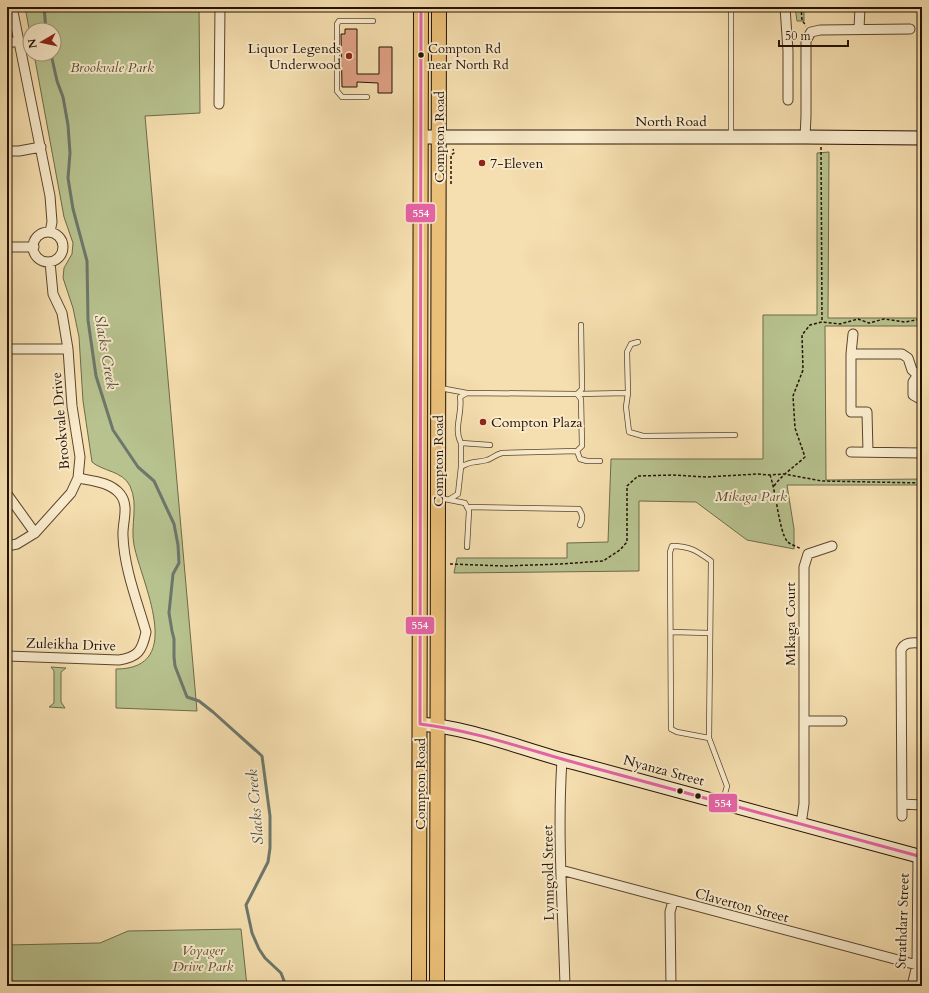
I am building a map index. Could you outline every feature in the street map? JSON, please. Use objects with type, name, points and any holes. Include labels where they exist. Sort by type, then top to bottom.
[{"type":"main road","name":"Compton Road","points":[[419,986],[421,7]]},
{"type":"main road","name":"Compton Road","points":[[437,986],[438,725],[444,498],[438,388],[439,7]]},
{"type":"street","points":[[12,7],[50,196],[52,222],[50,232]]},
{"type":"street","points":[[219,104],[220,7]]},
{"type":"street","points":[[785,7],[788,51],[788,100]]},
{"type":"street","points":[[860,7],[860,29]]},
{"type":"street","points":[[805,137],[806,41],[811,32],[820,30],[910,29]]},
{"type":"street","points":[[7,43],[20,41]]},
{"type":"street","name":"North Road","points":[[421,137],[922,138]]},
{"type":"street","points":[[7,151],[19,151],[40,147]]},
{"type":"street","points":[[50,232],[59,236],[63,245],[63,250],[58,258],[50,262],[41,260],[37,256],[34,247],[34,242],[40,234],[50,232]]},
{"type":"street","points":[[7,247],[34,247]]},
{"type":"street","name":"Brookvale Drive","points":[[7,546],[17,544],[35,533],[70,493],[78,478],[80,457],[72,406],[68,349],[62,313],[53,294],[50,262]]},
{"type":"street","points":[[853,334],[851,354],[851,412],[867,412],[868,452]]},
{"type":"street","points":[[7,349],[68,349]]},
{"type":"street","points":[[851,354],[902,354],[908,358],[912,370],[920,378],[913,382],[913,395],[922,400]]},
{"type":"street","points":[[851,452],[922,452]]},
{"type":"street","name":"Zuleikha Drive","points":[[7,656],[119,660],[128,658],[138,653],[143,644],[146,632],[124,552],[123,533],[126,508],[121,495],[110,485],[78,478]]},
{"type":"street","points":[[7,494],[35,533]]},
{"type":"street","points":[[808,554],[832,546]]},
{"type":"street","name":"Mikaga Court","points":[[801,824],[804,804],[805,721],[804,567],[808,554]]},
{"type":"street","points":[[902,816],[901,650],[907,643],[922,643]]},
{"type":"street","points":[[805,721],[842,721]]},
{"type":"street","name":"Nyanza Street","points":[[420,724],[438,725],[473,732],[562,760],[920,856]]},
{"type":"street","name":"Lynngold Street","points":[[562,760],[561,870],[565,986]]},
{"type":"street","points":[[902,804],[922,804]]},
{"type":"street","name":"Strathdarr Street","points":[[912,986],[917,965],[920,856]]},
{"type":"street","name":"Claverton Street","points":[[561,870],[917,965]]},
{"type":"street","points":[[671,986],[670,912],[673,901]]},
{"type":"lane","points":[[730,7],[731,137]]},
{"type":"lane","points":[[367,98],[342,97],[337,91],[337,24],[339,21],[373,21]]},
{"type":"lane","points":[[577,394],[582,389],[581,325]]},
{"type":"lane","points":[[638,342],[630,344],[627,352],[628,394],[626,407],[629,432],[643,436],[735,435]]},
{"type":"lane","points":[[438,388],[467,393],[628,394]]},
{"type":"lane","points":[[444,498],[458,494],[461,467],[461,443],[458,439],[457,427],[462,406],[460,397],[467,393]]},
{"type":"lane","points":[[461,467],[468,462],[488,460],[494,455],[502,453],[577,451],[582,446],[581,399],[577,394]]},
{"type":"lane","points":[[461,443],[490,445]]},
{"type":"lane","points":[[577,451],[580,459],[587,461],[600,460]]},
{"type":"lane","points":[[444,498],[465,504],[467,508],[467,547]]},
{"type":"lane","points":[[467,508],[579,509],[582,513],[583,520],[580,525]]},
{"type":"lane","points":[[709,738],[677,732],[671,728],[670,552],[672,546],[685,546],[700,553],[711,561],[709,738],[727,786],[723,803]]},
{"type":"lane","points":[[671,632],[710,633]]},
{"type":"path","points":[[801,7],[802,20],[811,32]]},
{"type":"path","points":[[821,138],[822,322]]},
{"type":"path","points":[[774,486],[784,474],[791,470],[805,457],[795,428],[793,396],[803,370],[802,335],[810,326],[822,322],[840,324],[858,319],[869,324],[884,319],[905,322],[922,319]]},
{"type":"path","points":[[450,564],[505,566],[603,561],[620,550],[627,542],[627,486],[638,476],[673,475],[706,477],[758,474],[770,476],[784,474],[822,482],[922,483]]},
{"type":"path","points":[[770,476],[774,486],[779,515],[788,542],[799,547],[808,554]]},
{"type":"green space","name":"Brookvale Park","points":[[25,7],[199,7],[200,113],[145,116],[197,711],[116,708],[116,669],[137,665],[150,655],[155,640],[154,621],[150,600],[134,545],[133,493],[127,481],[123,477],[92,462],[83,401],[79,337],[73,308],[63,278],[64,268],[72,254],[73,243],[64,217],[35,62],[62,62],[62,22],[28,22]]},
{"type":"green space","points":[[795,7],[804,7],[804,21],[797,21]]},
{"type":"green space","name":"Mikaga Park","points":[[829,152],[828,318],[922,318],[922,326],[825,326],[826,480],[922,479],[922,485],[787,485],[794,529],[794,549],[747,540],[696,502],[639,501],[639,571],[454,573],[457,558],[567,558],[567,543],[608,542],[611,459],[763,459],[763,315],[817,315],[817,153]]},
{"type":"green space","points":[[51,667],[66,668],[61,672],[61,702],[65,708],[49,707],[54,703],[54,671]]},
{"type":"green space","name":"Voyager Drive Park","points":[[241,929],[247,986],[7,986],[7,945],[100,943],[128,931]]},
{"type":"building","points":[[345,29],[357,29],[357,74],[379,74],[379,47],[392,47],[392,93],[378,93],[378,83],[357,82],[357,87],[342,87],[341,34],[345,34]]},
{"type":"waterway","name":"Slacks Creek","points":[[44,7],[45,22]]},
{"type":"waterway","name":"Slacks Creek","points":[[53,62],[57,81],[63,97],[68,125],[70,153],[68,178],[73,209],[87,261],[88,320],[96,376],[113,430],[138,467],[154,481],[174,524],[178,545],[179,563],[173,574],[169,613],[174,639],[175,666],[187,697],[199,701],[213,712],[262,756],[270,816],[270,848],[268,862],[246,905],[252,933],[259,949],[265,958],[281,973],[286,986]]},
{"type":"transit line","name":"554","points":[[421,7],[420,724],[483,736],[587,766],[922,857]]},
{"type":"place","name":"Compton Rd near North Rd","points":[[421,55]]},
{"type":"place","name":"Liquor Legends Underwood","points":[[349,56]]},
{"type":"place","name":"7-Eleven","points":[[482,163]]},
{"type":"place","name":"Compton Plaza","points":[[483,422]]}]
